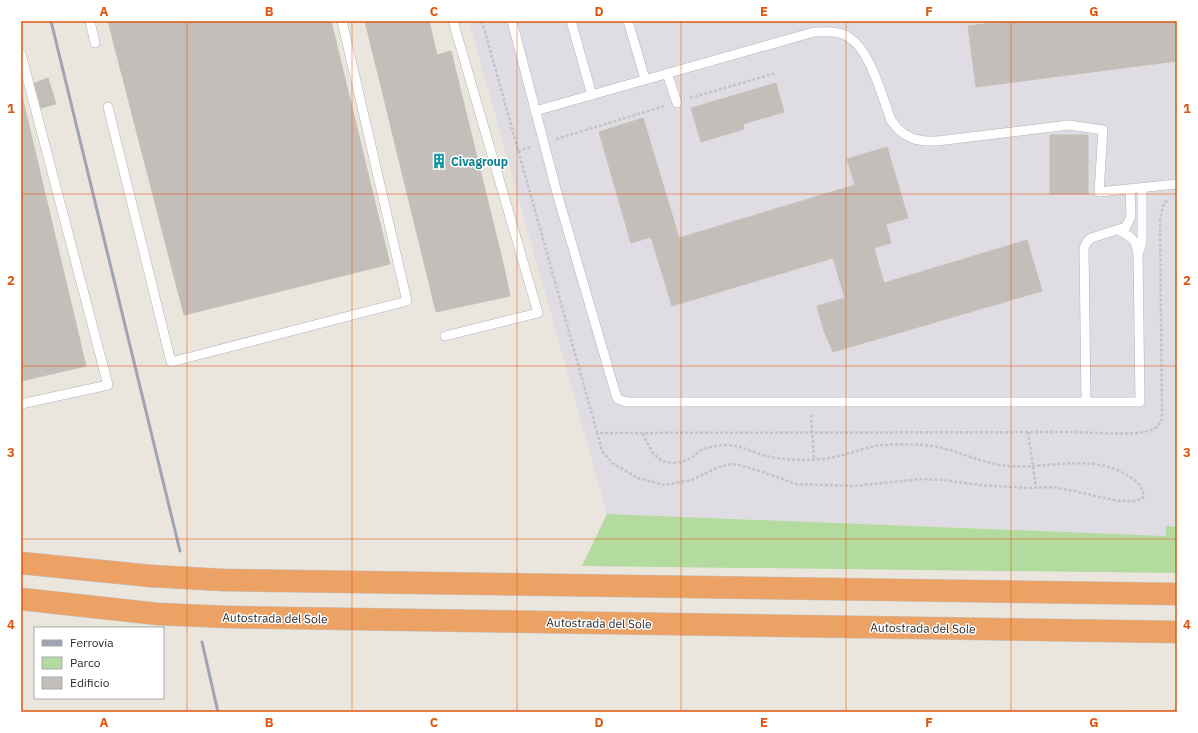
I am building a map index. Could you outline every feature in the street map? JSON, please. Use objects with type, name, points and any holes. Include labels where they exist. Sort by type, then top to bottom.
[{"type":"highway","points":[[21,563],[151,576],[223,580],[1177,594]]},
{"type":"highway","name":"Autostrada del Sole","points":[[21,599],[158,614],[229,617],[1177,632]]},
{"type":"lane","points":[[90,21],[94,43]]},
{"type":"lane","points":[[108,107],[171,362],[407,301],[342,21]]},
{"type":"lane","points":[[445,336],[538,313],[453,21]]},
{"type":"lane","points":[[512,21],[529,82],[535,111],[617,399],[628,402],[1140,402],[1138,254],[1133,238],[1119,230]]},
{"type":"lane","points":[[571,21],[592,95]]},
{"type":"lane","points":[[628,21],[645,79]]},
{"type":"lane","points":[[535,111],[814,32],[840,33],[850,37],[860,46],[868,59],[891,120],[897,128],[914,139],[937,141],[1069,125],[1103,130],[1099,192],[1177,184]]},
{"type":"lane","points":[[21,54],[108,385],[21,404]]},
{"type":"lane","points":[[667,73],[676,103]]},
{"type":"lane","points":[[1138,254],[1142,242],[1142,188]]},
{"type":"lane","points":[[1086,401],[1084,248],[1087,242],[1092,238],[1126,227],[1131,216],[1130,189]]},
{"type":"path","points":[[482,21],[602,451],[612,463],[638,478],[664,485],[692,480],[714,469],[730,464],[760,471],[796,484],[855,486],[920,479],[944,480],[980,485],[1053,488],[1118,501],[1136,501],[1143,498],[1144,494],[1142,488],[1135,480],[1120,470],[1095,463],[1072,462],[1033,465],[1001,465],[934,446],[913,444],[879,445],[835,457],[814,460],[765,456],[742,447],[724,445],[701,450],[692,457],[675,464],[658,459],[653,453],[643,433]]},
{"type":"path","points":[[518,151],[776,73]]},
{"type":"path","points":[[811,402],[814,460]]},
{"type":"path","points":[[597,432],[1072,432]]},
{"type":"path","points":[[1028,432],[1036,488]]},
{"type":"path","points":[[1133,712],[1177,710]]},
{"type":"shaded area","points":[[469,21],[1177,21],[1177,527],[1166,526],[1166,536],[607,514]]},
{"type":"green space","points":[[607,514],[1166,536],[1166,526],[1177,527],[1177,573],[582,566]]},
{"type":"building","points":[[108,21],[331,21],[390,264],[184,315]]},
{"type":"building","name":"Civagroup","points":[[365,21],[429,21],[437,55],[451,51],[504,267],[429,283]]},
{"type":"building","points":[[1009,21],[1061,21],[1068,75],[976,87],[968,26]]},
{"type":"building","points":[[1061,21],[1177,21],[1177,61],[1068,75]]},
{"type":"building","points":[[48,78],[56,104],[41,108],[34,83]]},
{"type":"building","points":[[776,83],[784,112],[743,124],[744,129],[701,142],[691,108]]},
{"type":"building","points":[[21,92],[86,366],[21,381]]},
{"type":"building","points":[[643,118],[679,238],[855,185],[847,159],[887,147],[908,218],[886,224],[891,243],[874,248],[884,283],[1027,240],[1042,291],[833,352],[824,331],[817,306],[845,298],[833,258],[672,306],[651,237],[631,243],[599,132]]},
{"type":"building","points":[[1050,135],[1088,135],[1088,194],[1050,194]]},
{"type":"building","points":[[504,267],[510,296],[436,312],[429,283]]},
{"type":"railway","points":[[51,21],[180,551]]},
{"type":"railway","points":[[202,642],[218,712]]},
{"type":"place","name":"Civagroup","points":[[439,161]]}]
